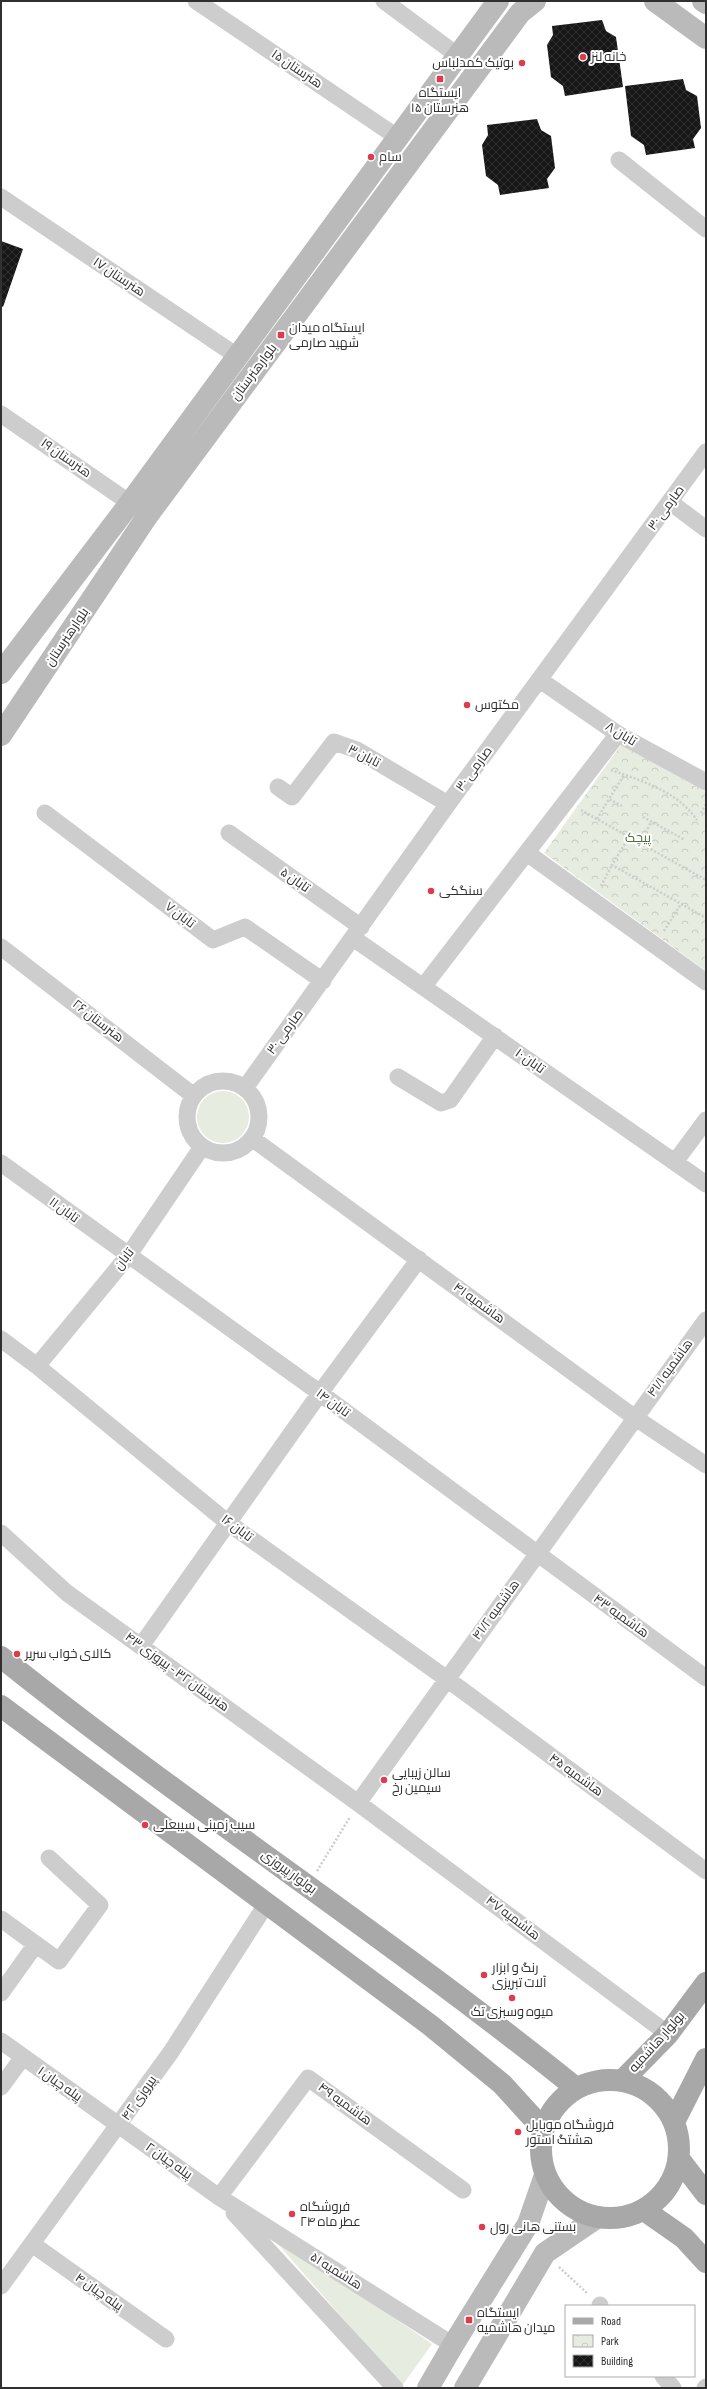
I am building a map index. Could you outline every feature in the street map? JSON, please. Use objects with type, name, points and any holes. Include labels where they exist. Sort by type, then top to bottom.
[{"type":"main road","name":"بلوارهنرستان","points":[[1,673],[130,503],[498,1]]},
{"type":"main road","name":"بلوارهنرستان","points":[[1,735],[148,515],[520,13],[535,1]]},
{"type":"main road","points":[[655,1],[706,38]]},
{"type":"main road","name":"بولوار پیروزی","points":[[1,1657],[52,1698],[528,2049],[576,2088]]},
{"type":"main road","points":[[1,1706],[436,2030],[502,2084],[543,2129]]},
{"type":"main road","name":"بولوار هاشمیه","points":[[622,2081],[668,2034],[706,1983]]},
{"type":"main road","points":[[674,2122],[706,2059]]},
{"type":"main road","points":[[599,2081],[622,2081],[645,2089],[662,2103],[674,2122],[679,2143],[679,2159],[673,2180],[661,2197],[644,2210],[624,2217],[598,2218],[576,2210],[557,2195],[545,2175],[540,2152],[543,2129],[550,2113],[562,2099],[576,2088],[599,2081]]},
{"type":"main road","points":[[679,2159],[706,2194]]},
{"type":"main road","points":[[428,2388],[528,2224],[545,2175]]},
{"type":"main road","points":[[644,2210],[684,2238],[706,2262]]},
{"type":"main road","points":[[468,2387],[545,2253],[598,2218]]},
{"type":"street","name":"هنرستان ۱۵","points":[[196,1],[397,137]]},
{"type":"street","points":[[384,1],[457,55]]},
{"type":"street","points":[[619,160],[706,229]]},
{"type":"street","name":"هنرستان ۱۷","points":[[1,197],[237,356]]},
{"type":"street","name":"هنرستان ۱۹","points":[[1,414],[130,503]]},
{"type":"street","name":"صارمی ۳۰","points":[[245,1088],[323,981],[448,804],[706,452]]},
{"type":"street","points":[[670,502],[706,529]]},
{"type":"street","name":"تابان ۸","points":[[540,680],[618,734],[706,782]]},
{"type":"street","points":[[424,987],[618,734]]},
{"type":"street","name":"تابان ۳","points":[[278,787],[292,797],[334,742],[357,750],[448,804]]},
{"type":"street","name":"تابان ۷","points":[[45,813],[212,940],[245,927],[323,981]]},
{"type":"street","name":"تابان ۵","points":[[229,833],[357,933]]},
{"type":"street","points":[[527,853],[706,982]]},
{"type":"street","name":"تابان ۱۰","points":[[357,933],[424,987],[706,1184]]},
{"type":"street","name":"هنرستان ۲۶","points":[[1,947],[194,1096]]},
{"type":"street","points":[[398,1077],[441,1104],[444,1103],[450,1100],[495,1036]]},
{"type":"street","points":[[218,1081],[237,1083],[245,1088],[257,1103],[260,1112],[257,1130],[253,1139],[246,1146],[229,1153],[219,1153],[202,1147],[195,1140],[187,1123],[187,1113],[194,1096],[209,1084],[218,1081]]},
{"type":"street","points":[[675,1162],[706,1120]]},
{"type":"street","name":"هاشمیه ۴۱","points":[[253,1139],[634,1417],[706,1465]]},
{"type":"street","name":"تابان","points":[[37,1366],[128,1256],[202,1147]]},
{"type":"street","name":"تابان ۱۱","points":[[1,1163],[128,1256]]},
{"type":"street","name":"تابان ۱۴","points":[[128,1256],[320,1394],[536,1554]]},
{"type":"street","points":[[141,1646],[227,1522],[419,1259]]},
{"type":"street","name":"هاشمیه ۴۱/۱","points":[[634,1417],[706,1320]]},
{"type":"street","name":"تابان ۱۶","points":[[1,1339],[37,1366],[227,1522],[447,1679]]},
{"type":"street","name":"هاشمیه ۴۱/۲","points":[[358,1803],[634,1417]]},
{"type":"street","name":"هنرستان ۳۲ - پیروزی ۴۳","points":[[1,1533],[67,1594],[358,1803]]},
{"type":"street","name":"هاشمیه ۴۳","points":[[536,1554],[706,1678]]},
{"type":"street","name":"هاشمیه ۴۵","points":[[447,1679],[706,1871]]},
{"type":"street","name":"هاشمیه ۴۷","points":[[358,1803],[668,2034]]},
{"type":"street","points":[[1,1919],[59,1961],[100,1905],[49,1858]]},
{"type":"street","name":"پیروزی ۴۲","points":[[1,2286],[119,2126],[171,2052],[267,1903]]},
{"type":"street","points":[[1,1993],[36,1944]]},
{"type":"street","name":"پیله چیان ۱","points":[[1,2042],[119,2126]]},
{"type":"street","points":[[1,2087],[23,2057]]},
{"type":"street","name":"هاشمیه ۴۹","points":[[219,2197],[308,2078],[463,2190]]},
{"type":"street","name":"پیله چیان ۲","points":[[119,2126],[219,2197]]},
{"type":"street","points":[[219,2197],[395,2388]]},
{"type":"street","name":"هاشمیه ۵۱","points":[[219,2197],[453,2345]]},
{"type":"street","name":"پیله چیان ۴","points":[[32,2244],[166,2339]]},
{"type":"street","points":[[664,2377],[674,2388]]},
{"type":"path","points":[[595,764],[669,794],[692,812],[697,820]]},
{"type":"path","points":[[597,819],[624,775]]},
{"type":"path","points":[[609,799],[622,806]]},
{"type":"path","points":[[566,802],[706,880]]},
{"type":"path","points":[[701,813],[706,804]]},
{"type":"path","points":[[643,817],[685,840]]},
{"type":"path","points":[[640,843],[651,822]]},
{"type":"path","points":[[593,901],[628,837]]},
{"type":"path","points":[[612,865],[706,918]]},
{"type":"path","points":[[655,945],[681,904]]},
{"type":"path","points":[[308,1886],[358,1803]]},
{"type":"path","points":[[545,2253],[599,2305]]},
{"type":"green space","name":"پیچک","points":[[621,745],[706,792],[706,971],[544,853]]},
{"type":"green space","points":[[223,1091],[237,1095],[245,1103],[249,1117],[245,1131],[237,1139],[223,1143],[209,1139],[201,1131],[197,1117],[201,1103],[209,1095]]},
{"type":"green space","points":[[263,2227],[432,2344],[402,2386]]},
{"type":"building","points":[[602,20],[606,31],[616,37],[623,87],[565,96],[563,86],[551,77],[547,45],[553,35],[552,26]]},
{"type":"building","points":[[683,79],[686,90],[697,96],[701,128],[693,139],[695,148],[646,155],[644,145],[631,136],[625,86]]},
{"type":"building","points":[[537,119],[541,130],[551,136],[555,168],[547,179],[549,188],[500,195],[498,185],[486,176],[482,145],[488,135],[487,125]]},
{"type":"building","points":[[1,241],[23,249],[3,307],[1,306]]},
{"type":"place","name":"خانه لنز","points":[[583,57]]},
{"type":"place","name":"بوتیک کمدلباس","points":[[522,63]]},
{"type":"place","name":"ایستگاه هنرستان ۱۵","points":[[440,79]]},
{"type":"place","name":"سام","points":[[371,157]]},
{"type":"place","name":"ایستگاه میدان شهید صارمی","points":[[281,335]]},
{"type":"place","name":"مکتوس","points":[[467,705]]},
{"type":"place","name":"سنگکی","points":[[431,891]]},
{"type":"place","name":"کالای خواب سریر","points":[[17,1654]]},
{"type":"place","name":"سالن زیبایی سیمین رخ","points":[[384,1780]]},
{"type":"place","name":"سیب زمینی سیبعلی","points":[[145,1825]]},
{"type":"place","name":"رنگ و ابزار آلات تبریزی","points":[[484,1975]]},
{"type":"place","name":"میوه وسبزی تک","points":[[512,1998]]},
{"type":"place","name":"فروشگاه موبایل هشتگ استور","points":[[518,2132]]},
{"type":"place","name":"فروشگاه عطر ماه ۲۴","points":[[292,2214]]},
{"type":"place","name":"بستنی هانی رول","points":[[482,2227]]},
{"type":"place","name":"ایستگاه میدان هاشمیه","points":[[469,2320]]}]
